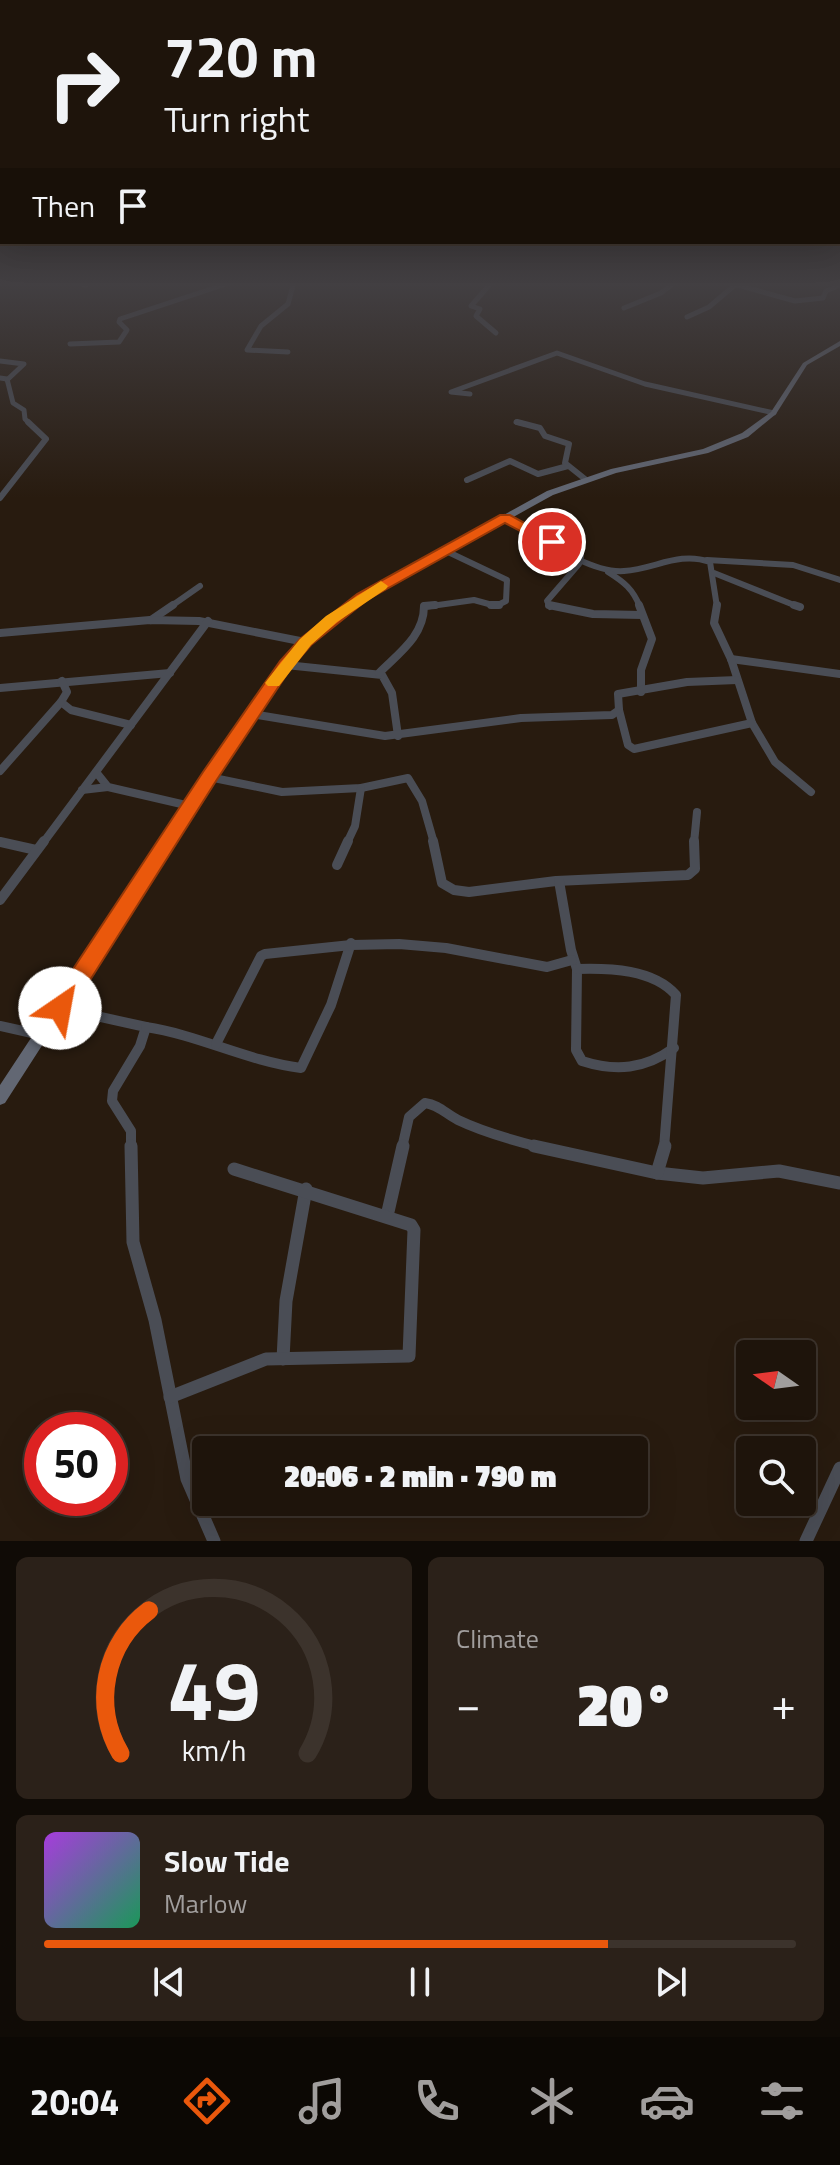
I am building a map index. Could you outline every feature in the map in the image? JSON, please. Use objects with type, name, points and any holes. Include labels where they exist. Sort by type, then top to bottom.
[{"type":"main road","points":[[0,1098],[209,777],[305,642],[362,597],[550,493],[585,479],[705,451],[745,435],[774,413],[805,364],[822,354]]},
{"type":"street","points":[[470,394],[451,392],[555,354]]},
{"type":"street","points":[[560,354],[645,384],[774,413]]},
{"type":"street","points":[[0,361],[24,364],[4,379],[13,403],[24,410],[25,419],[46,439],[3,489],[0,498]]},
{"type":"street","points":[[516,422],[540,428],[545,436],[569,444],[564,459],[585,479]]},
{"type":"street","points":[[467,480],[510,461],[538,474],[568,466]]},
{"type":"street","points":[[505,517],[625,582],[634,592],[652,639],[641,670],[641,692]]},
{"type":"street","points":[[286,665],[379,673],[422,630],[427,616],[424,606],[474,600],[496,606],[506,601],[507,580],[446,551]]},
{"type":"street","points":[[581,557],[579,564],[547,601],[550,607],[615,616],[642,615]]},
{"type":"street","points":[[602,569],[625,571],[665,561],[706,560],[793,565],[840,580]]},
{"type":"street","points":[[706,560],[714,573],[717,604],[714,623],[731,659],[752,723],[775,762],[811,792]]},
{"type":"street","points":[[714,573],[800,607]]},
{"type":"street","points":[[150,620],[200,586]]},
{"type":"street","points":[[2,635],[150,620],[208,621],[305,642]]},
{"type":"street","points":[[0,900],[208,621]]},
{"type":"street","points":[[731,659],[840,674]]},
{"type":"street","points":[[0,688],[171,673]]},
{"type":"street","points":[[379,673],[392,693],[398,736]]},
{"type":"street","points":[[0,771],[67,692],[88,679]]},
{"type":"street","points":[[737,680],[687,682],[618,694],[628,745],[634,749],[752,723]]},
{"type":"street","points":[[62,681],[67,692]]},
{"type":"street","points":[[61,702],[71,710],[131,725]]},
{"type":"street","points":[[252,714],[366,735],[398,736],[521,718],[612,715],[619,710]]},
{"type":"street","points":[[96,772],[108,787]]},
{"type":"street","points":[[209,777],[276,792],[361,788],[402,778],[410,780],[430,825],[440,875],[446,888],[487,891],[559,881],[693,873],[697,812]]},
{"type":"street","points":[[82,790],[108,787],[190,806]]},
{"type":"street","points":[[337,865],[355,826],[361,788]]},
{"type":"street","points":[[0,842],[36,850]]},
{"type":"street","points":[[559,881],[570,928],[576,1050],[582,1061],[629,1070],[642,1068],[674,1048]]},
{"type":"street","points":[[60,1008],[179,1032],[292,1069],[304,1065],[331,1005],[351,943]]},
{"type":"street","points":[[216,1044],[261,956],[351,943],[424,944],[537,966],[574,964],[624,970],[672,990],[676,995],[665,1144],[657,1173]]},
{"type":"street","points":[[0,1026],[41,1035]]},
{"type":"street","points":[[146,1027],[145,1040],[111,1094],[112,1101],[131,1131],[133,1242],[155,1320],[187,1479],[214,1541]]},
{"type":"street","points":[[387,1216],[409,1117],[425,1103],[434,1104],[458,1120],[513,1141],[657,1173],[703,1178],[779,1171],[840,1183]]},
{"type":"street","points":[[170,1397],[266,1359],[409,1356],[414,1230],[406,1222],[234,1169]]},
{"type":"street","points":[[283,1359],[286,1301],[306,1189]]},
{"type":"street","points":[[806,1541],[840,1468]]},
{"type":"slow traffic","points":[[273,683],[305,642],[332,619],[381,586]]},
{"type":"route","points":[[60,1008],[209,777],[305,642],[362,597],[505,517],[552,542]]}]
